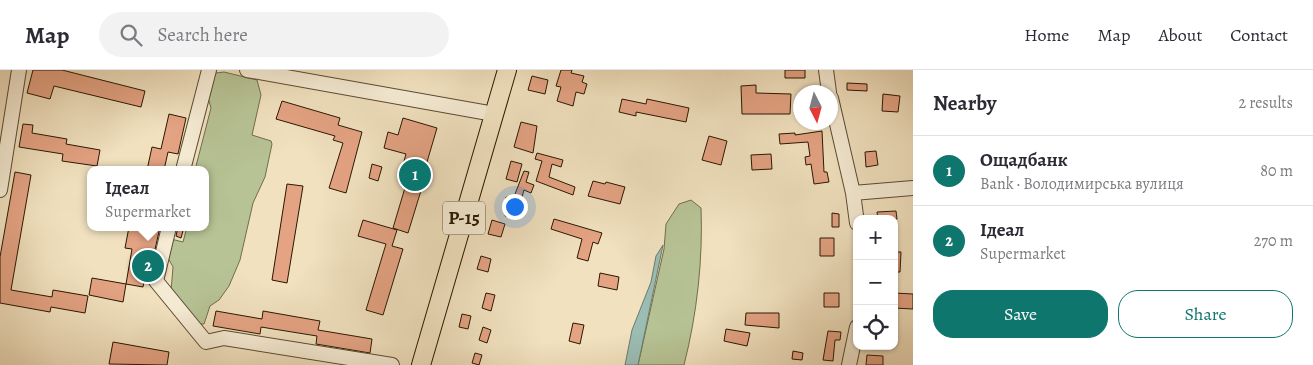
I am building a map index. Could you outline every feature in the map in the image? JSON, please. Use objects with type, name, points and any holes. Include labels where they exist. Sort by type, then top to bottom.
[{"type":"main road","name":"Р-15","points":[[421,365],[506,70]]},
{"type":"street","points":[[0,190],[19,70]]},
{"type":"street","points":[[185,166],[209,70]]},
{"type":"street","points":[[248,70],[268,72],[494,114]]},
{"type":"street","points":[[826,70],[828,85]]},
{"type":"street","points":[[838,130],[854,193],[856,215]]},
{"type":"street","points":[[854,193],[913,188]]},
{"type":"street","points":[[168,231],[156,281],[206,342],[224,338],[392,365]]},
{"type":"street","points":[[849,365],[853,346]]},
{"type":"green space","points":[[224,72],[257,80],[261,95],[252,135],[271,141],[272,144],[265,177],[253,203],[240,260],[229,286],[219,300],[210,306],[204,324],[197,324],[171,291],[173,267],[168,258],[171,239],[183,242],[186,231],[209,231],[209,166],[196,166],[211,108],[207,94],[211,79],[216,73]]},
{"type":"green space","points":[[691,200],[701,208],[701,247],[696,307],[684,365],[638,365],[664,249],[666,224],[679,204]]},
{"type":"water","points":[[663,245],[638,365],[625,365],[632,330],[651,282],[656,256]]},
{"type":"building","points":[[33,70],[62,70],[145,91],[141,107],[54,86],[50,99],[27,93]]},
{"type":"building","points":[[561,70],[572,70],[571,73],[584,76],[582,82],[587,84],[584,94],[576,92],[573,106],[557,101],[561,87],[556,86]]},
{"type":"building","points":[[785,70],[805,70],[805,78],[785,78]]},
{"type":"building","points":[[532,76],[548,80],[545,94],[528,90]]},
{"type":"building","points":[[847,83],[867,84],[867,91],[847,90]]},
{"type":"building","points":[[756,85],[756,93],[791,94],[790,114],[742,114],[741,86]]},
{"type":"building","points":[[883,94],[900,96],[898,112],[882,111]]},
{"type":"building","points":[[622,99],[646,104],[647,99],[689,108],[686,122],[636,112],[636,116],[619,112]]},
{"type":"building","points":[[282,101],[340,118],[338,125],[362,132],[346,193],[329,188],[343,143],[333,140],[335,136],[276,119]]},
{"type":"building","points":[[169,114],[186,118],[178,154],[168,152],[165,166],[148,166],[152,147],[161,149]]},
{"type":"building","points":[[403,118],[437,128],[427,162],[422,160],[416,182],[423,184],[408,233],[393,228],[407,181],[399,179],[406,154],[384,148],[388,132],[398,135]]},
{"type":"building","points":[[521,122],[537,126],[533,153],[514,147]]},
{"type":"building","points":[[23,124],[33,125],[32,133],[67,139],[66,144],[100,150],[97,166],[62,161],[63,154],[19,147]]},
{"type":"building","points":[[822,131],[824,172],[827,172],[829,182],[814,184],[811,164],[806,165],[805,157],[810,156],[808,142],[780,144],[779,134],[795,133],[795,135]]},
{"type":"building","points":[[709,136],[727,141],[721,165],[702,160]]},
{"type":"building","points":[[876,151],[878,165],[866,167],[865,152]]},
{"type":"building","points":[[537,153],[563,160],[561,167],[552,164],[549,177],[575,187],[573,195],[536,181],[542,161],[535,159]]},
{"type":"building","points":[[771,154],[772,169],[752,170],[751,155]]},
{"type":"building","points":[[511,161],[522,164],[517,182],[506,179]]},
{"type":"building","points":[[372,164],[382,167],[378,181],[369,178]]},
{"type":"building","points":[[524,171],[529,172],[526,182],[534,185],[531,193],[524,190],[516,219],[505,216],[507,209],[503,207],[506,197],[513,199]]},
{"type":"building","points":[[15,172],[31,175],[11,290],[52,297],[53,290],[88,296],[85,313],[51,307],[50,312],[0,303],[0,257]]},
{"type":"building","points":[[593,181],[625,187],[620,204],[588,196]]},
{"type":"building","points":[[287,184],[303,186],[287,283],[272,280]]},
{"type":"building","points":[[896,211],[896,215],[877,215],[877,212]]},
{"type":"building","points":[[832,213],[839,214],[839,227],[832,227]]},
{"type":"building","points":[[554,219],[602,233],[598,244],[593,242],[588,261],[577,258],[582,239],[551,229]]},
{"type":"building","points":[[363,220],[397,230],[392,246],[403,249],[383,315],[366,310],[386,244],[358,236]]},
{"type":"building","points":[[492,220],[505,224],[501,237],[488,234]]},
{"type":"building","points":[[128,231],[159,231],[154,254],[150,253],[143,287],[126,284],[132,249],[125,248]]},
{"type":"building","points":[[177,231],[183,231],[181,238],[176,236]]},
{"type":"building","points":[[820,238],[834,238],[834,256],[820,256]]},
{"type":"building","points":[[898,252],[901,252],[900,272],[898,272]]},
{"type":"building","points":[[481,256],[491,259],[488,272],[477,269]]},
{"type":"building","points":[[600,273],[619,277],[617,290],[598,286]]},
{"type":"building","points":[[92,278],[126,284],[123,302],[89,295]]},
{"type":"building","points":[[486,293],[495,295],[491,311],[482,308]]},
{"type":"building","points":[[824,293],[839,293],[839,307],[824,307]]},
{"type":"building","points":[[898,293],[913,294],[913,309],[898,308]]},
{"type":"building","points":[[216,311],[262,319],[263,311],[320,321],[318,330],[372,339],[370,353],[316,344],[317,336],[261,327],[260,334],[213,326]]},
{"type":"building","points":[[746,313],[779,313],[779,328],[745,325]]},
{"type":"building","points":[[462,314],[471,316],[468,329],[459,327]]},
{"type":"building","points":[[573,323],[584,325],[580,344],[569,341]]},
{"type":"building","points":[[483,327],[491,330],[487,343],[479,340]]},
{"type":"building","points":[[726,329],[750,333],[747,346],[724,341]]},
{"type":"building","points":[[828,331],[841,332],[840,340],[835,340],[833,361],[823,360]]},
{"type":"building","points":[[113,342],[169,352],[167,365],[109,364]]},
{"type":"building","points":[[793,351],[803,353],[802,360],[792,359]]},
{"type":"building","points":[[475,353],[482,355],[479,365],[472,363]]},
{"type":"building","points":[[867,355],[883,356],[883,365],[866,365]]},
{"type":"place","name":"Ощадбанк","points":[[415,175]]},
{"type":"place","name":"Ідеал","points":[[148,266]]}]
